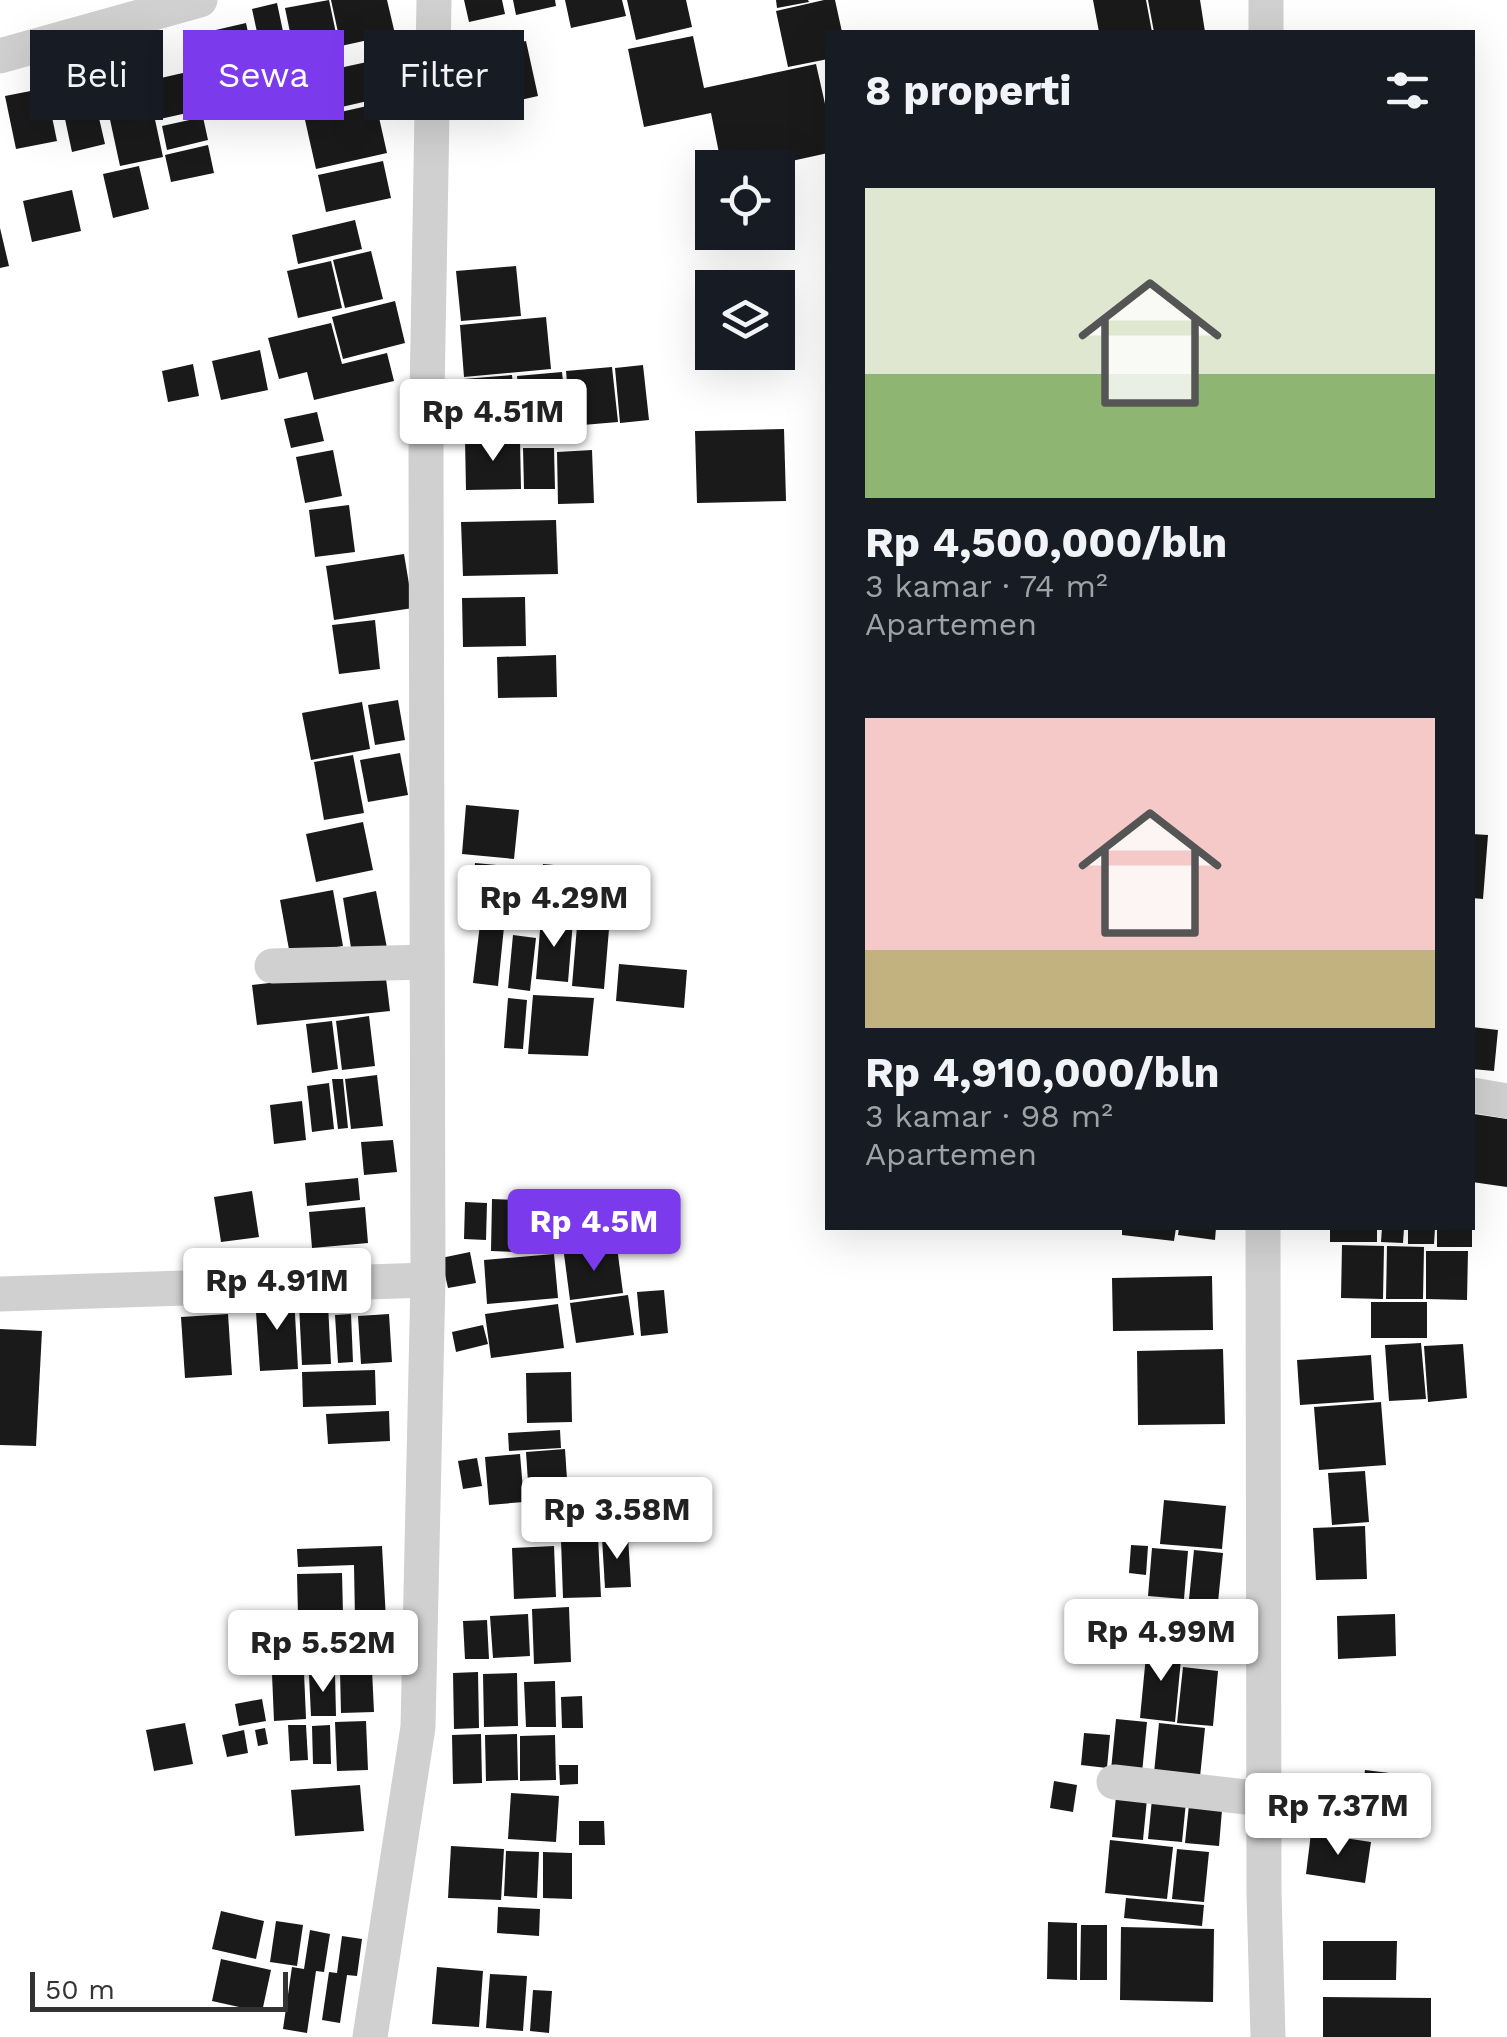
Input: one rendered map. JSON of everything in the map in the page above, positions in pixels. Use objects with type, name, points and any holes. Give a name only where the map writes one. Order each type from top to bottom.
[{"type":"street","points":[[0,56],[200,0]]},
{"type":"street","points":[[370,2037],[418,1727],[428,1280],[426,452],[434,0]]},
{"type":"street","points":[[1266,0],[1266,30]]},
{"type":"street","points":[[272,966],[426,962]]},
{"type":"street","points":[[1475,1096],[1507,1102]]},
{"type":"street","points":[[1263,1230],[1268,2037]]},
{"type":"street","points":[[0,1294],[428,1280]]},
{"type":"street","points":[[1114,1782],[1264,1798]]},
{"type":"building","points":[[329,0],[335,30],[290,30],[285,8]]},
{"type":"building","points":[[331,0],[387,0],[394,30],[364,30],[364,41],[344,45],[344,30],[338,30]]},
{"type":"building","points":[[464,0],[502,0],[505,14],[469,22]]},
{"type":"building","points":[[513,0],[555,0],[556,6],[516,15]]},
{"type":"building","points":[[565,0],[622,0],[626,16],[571,28]]},
{"type":"building","points":[[627,0],[686,0],[692,27],[636,40]]},
{"type":"building","points":[[776,0],[808,0],[809,2],[777,8]]},
{"type":"building","points":[[835,0],[842,30],[825,30],[825,60],[788,67],[776,11]]},
{"type":"building","points":[[1093,0],[1146,0],[1152,30],[1099,30]]},
{"type":"building","points":[[1148,0],[1200,0],[1205,30],[1154,30]]},
{"type":"building","points":[[277,3],[283,30],[257,30],[252,9]]},
{"type":"building","points":[[246,23],[248,30],[216,30]]},
{"type":"building","points":[[693,36],[704,88],[816,64],[825,104],[825,154],[795,160],[795,150],[718,150],[711,113],[644,127],[628,49]]},
{"type":"building","points":[[524,41],[538,96],[524,99]]},
{"type":"building","points":[[364,63],[364,102],[344,106],[344,67]]},
{"type":"building","points":[[183,73],[183,114],[163,118],[163,78]]},
{"type":"building","points":[[30,91],[30,120],[53,120],[57,141],[16,149],[5,96]]},
{"type":"building","points":[[364,107],[364,120],[380,120],[387,153],[316,169],[305,120],[344,120],[344,111]]},
{"type":"building","points":[[65,120],[99,120],[105,144],[72,152]]},
{"type":"building","points":[[110,120],[155,120],[163,157],[120,166]]},
{"type":"building","points":[[204,120],[208,140],[167,150],[162,126]]},
{"type":"building","points":[[208,145],[214,173],[171,182],[165,155]]},
{"type":"building","points":[[383,161],[391,198],[326,212],[318,175]]},
{"type":"building","points":[[139,166],[149,209],[113,218],[103,174]]},
{"type":"building","points":[[72,190],[81,231],[32,242],[23,201]]},
{"type":"building","points":[[355,220],[362,249],[298,264],[292,235]]},
{"type":"building","points":[[0,228],[9,266],[0,268]]},
{"type":"building","points":[[371,251],[383,299],[345,308],[333,260]]},
{"type":"building","points":[[331,261],[342,308],[298,318],[287,271]]},
{"type":"building","points":[[516,266],[521,316],[461,321],[456,271]]},
{"type":"building","points":[[395,301],[405,343],[343,359],[332,317]]},
{"type":"building","points":[[546,317],[551,369],[464,377],[460,325]]},
{"type":"building","points":[[331,323],[342,364],[387,353],[394,381],[314,400],[307,372],[279,379],[268,338]]},
{"type":"building","points":[[260,350],[268,390],[221,400],[212,361]]},
{"type":"building","points":[[193,364],[199,396],[168,402],[162,371]]},
{"type":"building","points":[[643,365],[649,420],[620,423],[615,368]]},
{"type":"building","points":[[612,367],[618,422],[571,426],[566,371]]},
{"type":"building","points":[[562,372],[567,422],[522,426],[517,376]]},
{"type":"building","points":[[512,375],[517,431],[456,436],[451,380]]},
{"type":"building","points":[[317,412],[324,441],[291,448],[284,419]]},
{"type":"building","points":[[784,429],[786,501],[697,503],[695,431]]},
{"type":"building","points":[[520,438],[521,489],[466,490],[465,439]]},
{"type":"building","points":[[523,448],[554,448],[555,489],[524,489]]},
{"type":"building","points":[[333,450],[342,496],[305,503],[296,457]]},
{"type":"building","points":[[592,450],[594,503],[558,504],[557,452]]},
{"type":"building","points":[[349,505],[355,552],[315,557],[309,510]]},
{"type":"building","points":[[556,520],[558,574],[463,576],[461,522]]},
{"type":"building","points":[[404,554],[413,608],[334,620],[326,566]]},
{"type":"building","points":[[525,597],[526,646],[463,647],[462,598]]},
{"type":"building","points":[[375,620],[380,669],[339,674],[332,625]]},
{"type":"building","points":[[556,655],[557,697],[498,698],[497,657]]},
{"type":"building","points":[[398,700],[405,740],[375,745],[368,705]]},
{"type":"building","points":[[362,702],[370,749],[311,760],[302,713]]},
{"type":"building","points":[[400,753],[408,795],[368,802],[360,760]]},
{"type":"building","points":[[353,755],[364,813],[324,820],[314,762]]},
{"type":"building","points":[[466,805],[519,810],[514,859],[462,854]]},
{"type":"building","points":[[363,822],[373,870],[316,882],[306,834]]},
{"type":"building","points":[[1475,834],[1488,835],[1483,899],[1475,898]]},
{"type":"building","points":[[475,863],[528,868],[524,916],[471,911]]},
{"type":"building","points":[[543,864],[598,869],[594,908],[540,902]]},
{"type":"building","points":[[333,890],[343,946],[290,955],[280,900]]},
{"type":"building","points":[[376,891],[387,948],[352,954],[343,898]]},
{"type":"building","points":[[541,918],[573,921],[568,982],[536,979]]},
{"type":"building","points":[[480,924],[504,927],[498,986],[473,983]]},
{"type":"building","points":[[577,926],[609,929],[604,989],[572,986]]},
{"type":"building","points":[[513,935],[536,938],[530,991],[508,988]]},
{"type":"building","points":[[619,964],[687,970],[684,1008],[616,1001]]},
{"type":"building","points":[[385,970],[390,1011],[257,1025],[252,985]]},
{"type":"building","points":[[533,995],[594,998],[588,1056],[528,1054]]},
{"type":"building","points":[[508,998],[527,1000],[523,1049],[504,1048]]},
{"type":"building","points":[[369,1016],[375,1066],[342,1070],[336,1021]]},
{"type":"building","points":[[332,1021],[338,1069],[312,1073],[306,1024]]},
{"type":"building","points":[[1475,1027],[1498,1030],[1494,1071],[1475,1069]]},
{"type":"building","points":[[377,1075],[383,1126],[351,1129],[345,1079]]},
{"type":"building","points":[[332,1079],[343,1079],[348,1128],[338,1129]]},
{"type":"building","points":[[329,1083],[334,1129],[312,1132],[307,1086]]},
{"type":"building","points":[[302,1101],[306,1140],[274,1144],[270,1105]]},
{"type":"building","points":[[1475,1114],[1507,1119],[1507,1187],[1475,1182]]},
{"type":"building","points":[[393,1140],[397,1172],[364,1175],[361,1142]]},
{"type":"building","points":[[358,1178],[360,1200],[307,1206],[305,1183]]},
{"type":"building","points":[[252,1191],[259,1237],[221,1242],[214,1197]]},
{"type":"building","points":[[492,1199],[517,1200],[517,1252],[491,1251]]},
{"type":"building","points":[[465,1202],[487,1203],[486,1240],[464,1239]]},
{"type":"building","points":[[522,1203],[549,1204],[548,1250],[522,1250]]},
{"type":"building","points":[[365,1207],[368,1243],[312,1248],[309,1212]]},
{"type":"building","points":[[568,1211],[573,1249],[556,1251],[551,1213]]},
{"type":"building","points":[[1122,1230],[1176,1230],[1174,1241],[1122,1235]]},
{"type":"building","points":[[1179,1230],[1216,1230],[1215,1240],[1178,1235]]},
{"type":"building","points":[[1330,1230],[1377,1230],[1377,1242],[1330,1242]]},
{"type":"building","points":[[1382,1230],[1404,1230],[1403,1243],[1381,1242]]},
{"type":"building","points":[[1408,1230],[1435,1230],[1434,1244],[1408,1244]]},
{"type":"building","points":[[1437,1230],[1472,1230],[1472,1247],[1437,1247]]},
{"type":"building","points":[[1342,1245],[1384,1246],[1383,1299],[1341,1298]]},
{"type":"building","points":[[1387,1246],[1424,1247],[1423,1299],[1386,1299]]},
{"type":"building","points":[[617,1247],[623,1293],[570,1300],[564,1254]]},
{"type":"building","points":[[1426,1251],[1468,1251],[1467,1300],[1426,1299]]},
{"type":"building","points":[[470,1252],[476,1283],[448,1288],[441,1258]]},
{"type":"building","points":[[554,1254],[558,1298],[487,1304],[484,1260]]},
{"type":"building","points":[[1212,1276],[1213,1330],[1113,1331],[1112,1278]]},
{"type":"building","points":[[664,1290],[668,1333],[641,1336],[637,1292]]},
{"type":"building","points":[[628,1295],[634,1335],[576,1343],[570,1303]]},
{"type":"building","points":[[294,1296],[298,1369],[260,1371],[255,1298]]},
{"type":"building","points":[[1371,1302],[1427,1302],[1427,1338],[1371,1338]]},
{"type":"building","points":[[328,1304],[331,1364],[302,1365],[299,1305]]},
{"type":"building","points":[[558,1304],[564,1348],[491,1358],[485,1314]]},
{"type":"building","points":[[228,1314],[232,1375],[185,1378],[181,1317]]},
{"type":"building","points":[[351,1314],[353,1362],[338,1363],[335,1315]]},
{"type":"building","points":[[389,1314],[392,1362],[361,1364],[358,1316]]},
{"type":"building","points":[[483,1325],[488,1344],[456,1352],[452,1332]]},
{"type":"building","points":[[0,1329],[42,1331],[36,1446],[0,1445]]},
{"type":"building","points":[[1421,1343],[1426,1399],[1389,1401],[1385,1345]]},
{"type":"building","points":[[1463,1344],[1467,1398],[1428,1402],[1424,1346]]},
{"type":"building","points":[[1223,1349],[1225,1424],[1138,1425],[1137,1351]]},
{"type":"building","points":[[1371,1355],[1374,1400],[1300,1405],[1297,1360]]},
{"type":"building","points":[[375,1370],[376,1405],[303,1407],[302,1372]]},
{"type":"building","points":[[571,1372],[572,1422],[527,1423],[526,1373]]},
{"type":"building","points":[[1381,1402],[1386,1465],[1319,1470],[1314,1407]]},
{"type":"building","points":[[389,1411],[390,1441],[328,1444],[326,1414]]},
{"type":"building","points":[[560,1430],[561,1448],[509,1451],[508,1433]]},
{"type":"building","points":[[565,1449],[569,1509],[530,1512],[526,1452]]},
{"type":"building","points":[[520,1454],[524,1502],[489,1505],[485,1457]]},
{"type":"building","points":[[477,1458],[482,1486],[463,1489],[458,1461]]},
{"type":"building","points":[[1365,1471],[1369,1522],[1332,1525],[1328,1473]]},
{"type":"building","points":[[1164,1500],[1226,1506],[1222,1549],[1160,1544]]},
{"type":"building","points":[[1365,1526],[1367,1579],[1316,1580],[1313,1528]]},
{"type":"building","points":[[628,1536],[631,1587],[605,1588],[602,1538]]},
{"type":"building","points":[[598,1537],[601,1597],[563,1598],[561,1540]]},
{"type":"building","points":[[1131,1545],[1148,1546],[1146,1575],[1129,1573]]},
{"type":"building","points":[[382,1546],[386,1620],[355,1620],[354,1565],[298,1567],[297,1549]]},
{"type":"building","points":[[554,1546],[556,1597],[514,1599],[512,1548]]},
{"type":"building","points":[[1152,1548],[1188,1551],[1184,1599],[1148,1596]]},
{"type":"building","points":[[1194,1550],[1223,1553],[1218,1602],[1189,1599]]},
{"type":"building","points":[[342,1573],[343,1614],[298,1616],[297,1574]]},
{"type":"building","points":[[1168,1601],[1225,1607],[1221,1651],[1164,1645]]},
{"type":"building","points":[[569,1607],[571,1662],[534,1664],[532,1609]]},
{"type":"building","points":[[528,1614],[530,1656],[493,1658],[490,1616]]},
{"type":"building","points":[[1395,1614],[1396,1656],[1338,1659],[1337,1616]]},
{"type":"building","points":[[337,1620],[339,1665],[294,1667],[293,1621]]},
{"type":"building","points":[[487,1620],[489,1659],[465,1659],[463,1621]]},
{"type":"building","points":[[1147,1645],[1182,1649],[1175,1722],[1140,1718]]},
{"type":"building","points":[[1183,1667],[1218,1671],[1213,1726],[1177,1723]]},
{"type":"building","points":[[372,1670],[374,1712],[341,1713],[340,1671]]},
{"type":"building","points":[[304,1672],[306,1719],[274,1721],[272,1674]]},
{"type":"building","points":[[478,1672],[479,1728],[454,1729],[453,1673]]},
{"type":"building","points":[[517,1673],[518,1726],[484,1727],[483,1674]]},
{"type":"building","points":[[335,1674],[336,1716],[311,1716],[309,1675]]},
{"type":"building","points":[[555,1681],[556,1727],[526,1727],[524,1682]]},
{"type":"building","points":[[582,1696],[583,1728],[562,1728],[561,1697]]},
{"type":"building","points":[[262,1699],[266,1721],[239,1726],[235,1704]]},
{"type":"building","points":[[1116,1719],[1147,1722],[1142,1773],[1111,1770]]},
{"type":"building","points":[[366,1721],[368,1770],[337,1771],[335,1722]]},
{"type":"building","points":[[185,1723],[193,1764],[154,1771],[146,1730]]},
{"type":"building","points":[[1159,1723],[1205,1728],[1200,1777],[1154,1773]]},
{"type":"building","points":[[288,1725],[306,1725],[308,1760],[290,1761]]},
{"type":"building","points":[[330,1725],[331,1764],[313,1764],[312,1726]]},
{"type":"building","points":[[265,1728],[268,1744],[258,1746],[255,1730]]},
{"type":"building","points":[[244,1730],[248,1753],[227,1757],[222,1735]]},
{"type":"building","points":[[1084,1733],[1110,1735],[1107,1768],[1081,1765]]},
{"type":"building","points":[[481,1734],[482,1783],[453,1784],[452,1735]]},
{"type":"building","points":[[517,1734],[518,1780],[486,1781],[485,1735]]},
{"type":"building","points":[[555,1735],[556,1780],[520,1781],[520,1736]]},
{"type":"building","points":[[559,1765],[578,1765],[578,1784],[560,1785]]},
{"type":"building","points":[[1365,1770],[1414,1776],[1411,1807],[1362,1801]]},
{"type":"building","points":[[1054,1781],[1077,1785],[1073,1812],[1050,1808]]},
{"type":"building","points":[[360,1785],[364,1831],[295,1836],[291,1790]]},
{"type":"building","points":[[1117,1786],[1148,1789],[1143,1840],[1112,1837]]},
{"type":"building","points":[[1153,1789],[1187,1792],[1182,1842],[1148,1839]]},
{"type":"building","points":[[511,1793],[559,1796],[556,1842],[508,1839]]},
{"type":"building","points":[[1190,1795],[1223,1798],[1219,1846],[1185,1843]]},
{"type":"building","points":[[579,1821],[604,1821],[605,1845],[579,1845]]},
{"type":"building","points":[[1311,1833],[1371,1842],[1365,1883],[1306,1874]]},
{"type":"building","points":[[1110,1840],[1173,1847],[1167,1899],[1105,1893]]},
{"type":"building","points":[[451,1846],[504,1849],[501,1900],[448,1898]]},
{"type":"building","points":[[1177,1849],[1209,1852],[1204,1902],[1172,1899]]},
{"type":"building","points":[[506,1851],[539,1852],[537,1898],[504,1896]]},
{"type":"building","points":[[543,1852],[572,1853],[572,1899],[543,1898]]},
{"type":"building","points":[[1126,1898],[1204,1905],[1202,1926],[1124,1918]]},
{"type":"building","points":[[498,1907],[540,1909],[539,1936],[497,1933]]},
{"type":"building","points":[[221,1911],[264,1921],[256,1959],[212,1949]]},
{"type":"building","points":[[276,1921],[303,1925],[297,1966],[270,1962]]},
{"type":"building","points":[[1048,1922],[1077,1923],[1077,1980],[1047,1979]]},
{"type":"building","points":[[1081,1925],[1107,1925],[1107,1980],[1080,1980]]},
{"type":"building","points":[[1121,1927],[1214,1929],[1213,2002],[1120,2000]]},
{"type":"building","points":[[310,1930],[330,1934],[324,1972],[316,1971],[307,2033],[283,2029],[292,1967],[304,1969]]},
{"type":"building","points":[[342,1936],[362,1939],[357,1976],[347,1975],[340,2023],[322,2020],[329,1972],[337,1973]]},
{"type":"building","points":[[1323,1941],[1397,1941],[1396,1980],[1323,1980]]},
{"type":"building","points":[[221,1959],[271,1970],[262,2012],[212,2001]]},
{"type":"building","points":[[437,1967],[483,1971],[479,2027],[432,2024]]},
{"type":"building","points":[[490,1974],[527,1976],[523,2031],[486,2028]]},
{"type":"building","points":[[533,1990],[552,1991],[549,2033],[530,2031]]},
{"type":"building","points":[[1323,1997],[1431,1998],[1431,2037],[1323,2037]]}]
